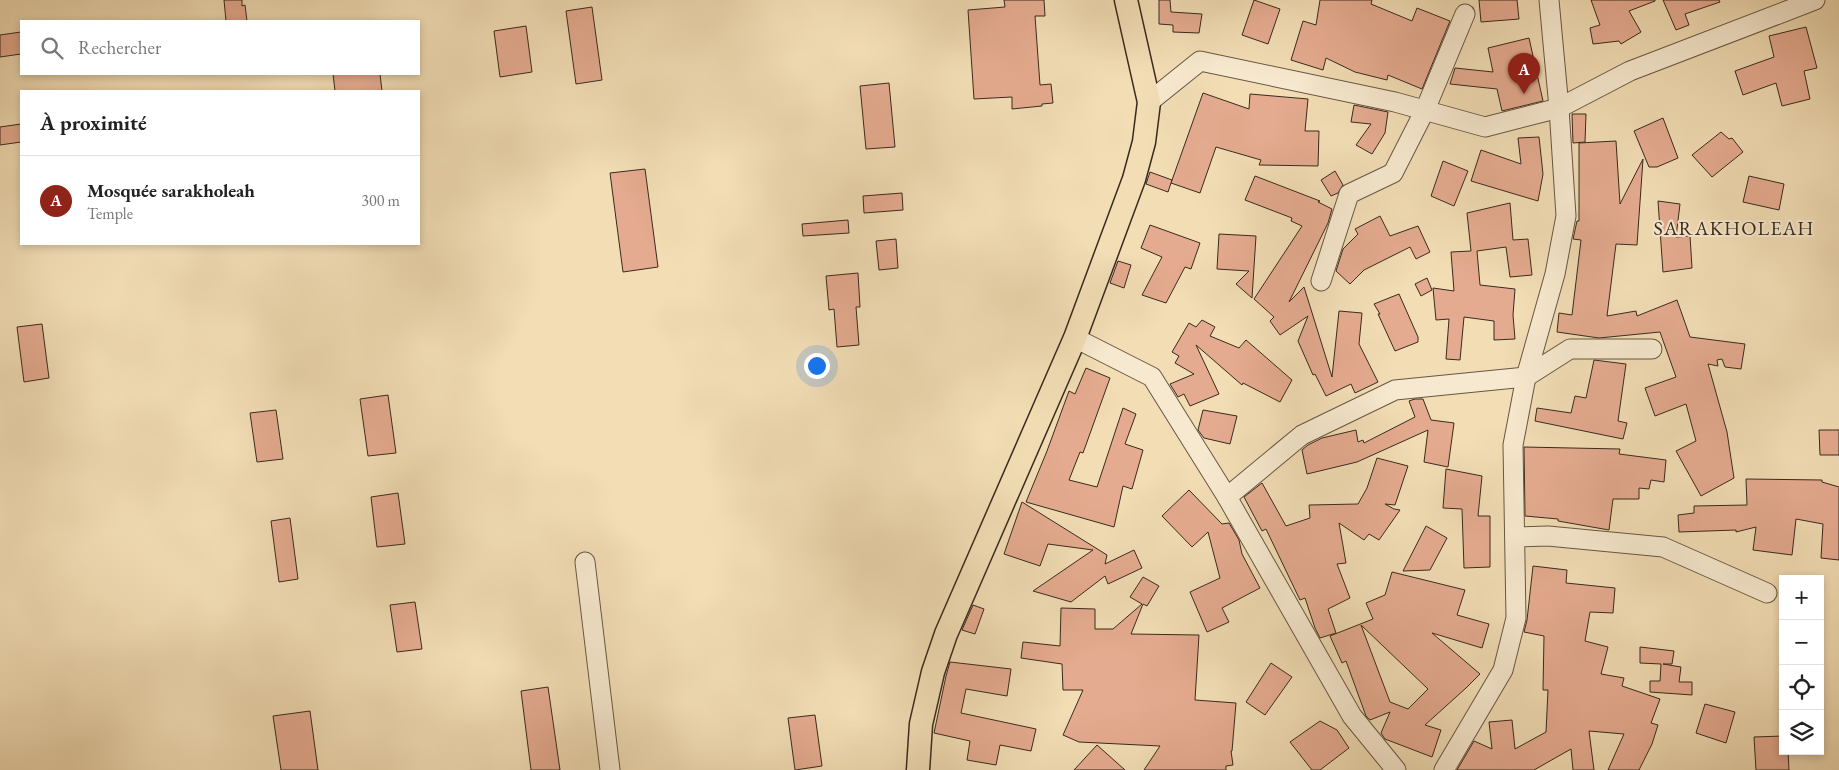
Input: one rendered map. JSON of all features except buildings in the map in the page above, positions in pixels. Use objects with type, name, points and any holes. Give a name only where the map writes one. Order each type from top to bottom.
[{"type":"main road","points":[[918,770],[921,724],[933,672],[946,634],[1075,338],[1134,179],[1144,142],[1149,102],[1126,0]]},
{"type":"street","points":[[1444,770],[1503,670],[1516,618],[1513,445],[1526,377],[1555,274],[1566,216],[1549,0]]},
{"type":"street","points":[[1149,102],[1200,61],[1395,102],[1485,127],[1559,108],[1630,71],[1815,0]]},
{"type":"street","points":[[1321,281],[1349,194],[1392,173],[1425,110],[1465,14]]},
{"type":"street","points":[[1075,338],[1152,377],[1227,497],[1352,716],[1396,770]]},
{"type":"street","points":[[1227,497],[1302,435],[1394,390],[1526,377],[1570,349],[1652,349]]},
{"type":"street","points":[[1515,537],[1548,536],[1663,547],[1767,593]]},
{"type":"street","points":[[584,562],[610,770]]},
{"type":"place","name":"Mosquée sarakholeah","points":[[1524,94]]},
{"type":"district","name":"SARAKHOLEAH","points":[[1734,228]]}]
